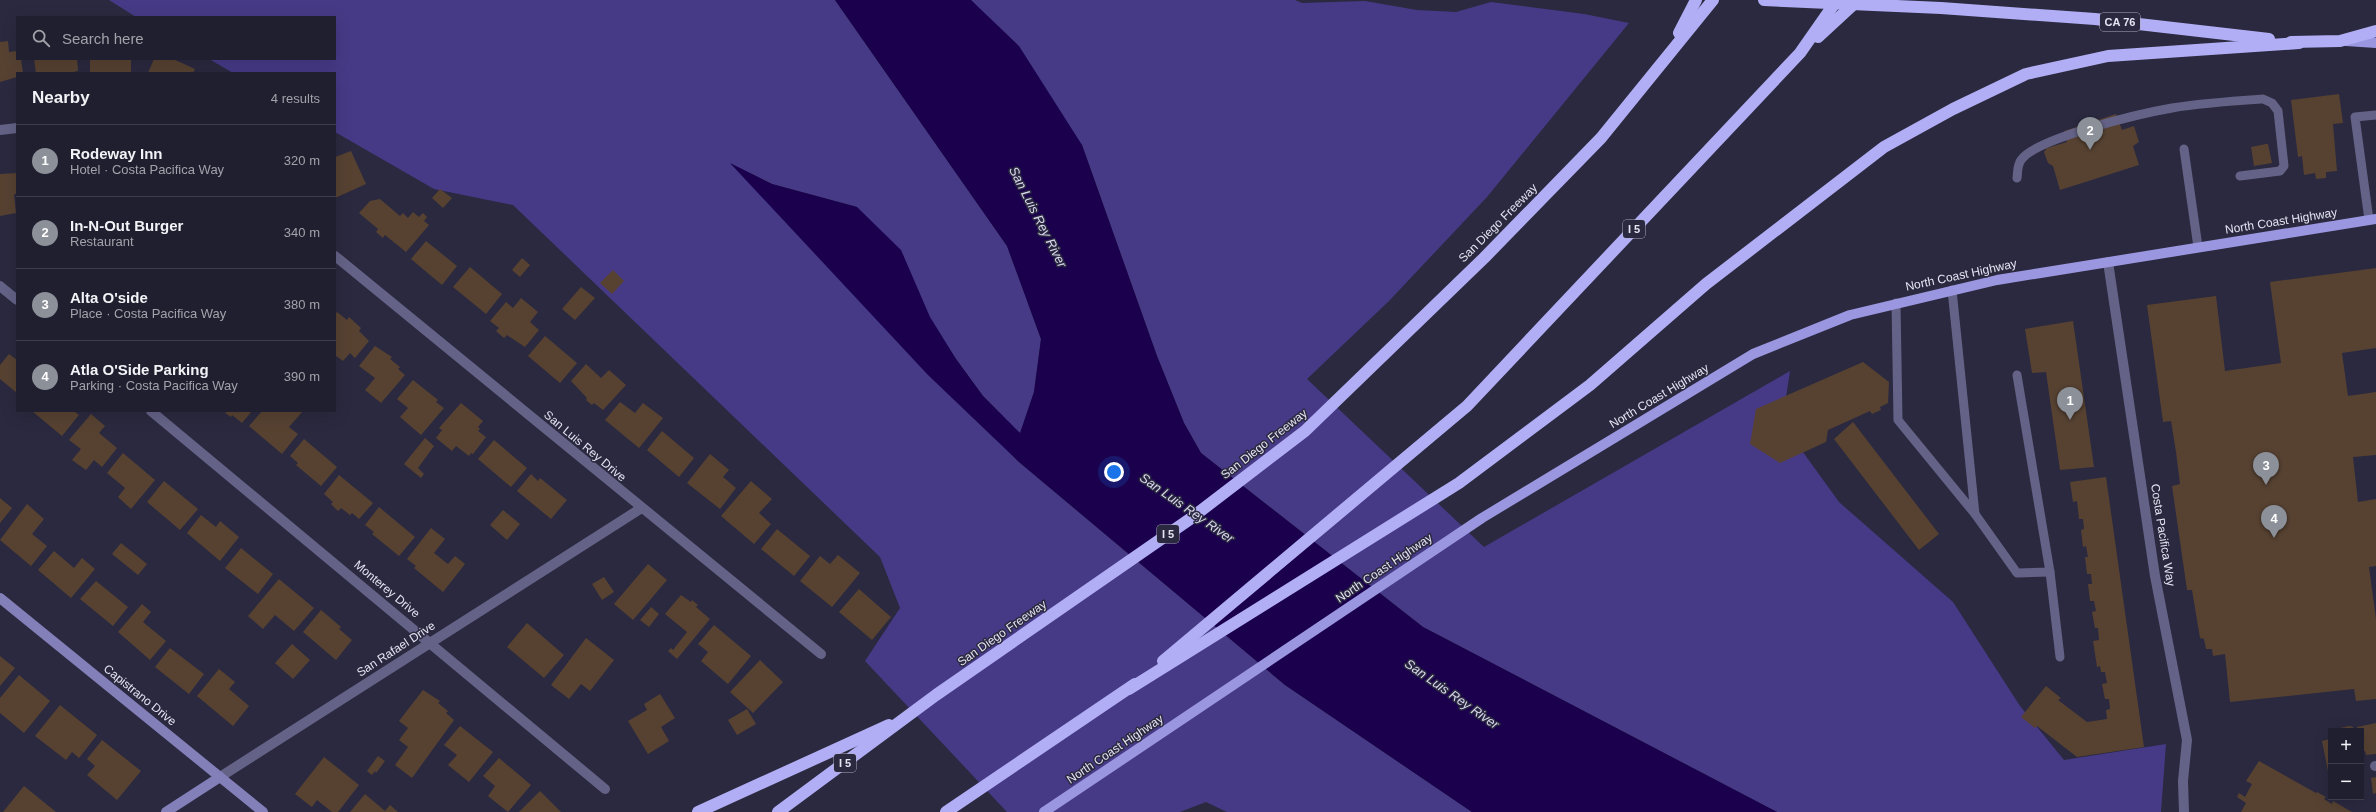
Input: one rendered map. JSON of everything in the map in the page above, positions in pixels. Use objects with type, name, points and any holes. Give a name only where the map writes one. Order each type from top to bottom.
[{"type":"highway","points":[[1666,57],[1696,0]]},
{"type":"highway","name":"San Diego Freeway","points":[[778,812],[912,714],[1190,519],[1305,431],[1407,332],[1601,138],[1712,0]]},
{"type":"highway","name":"CA 76","points":[[1764,0],[1941,8],[2095,19],[2299,43],[2340,41]]},
{"type":"highway","name":"I 5","points":[[946,812],[978,789],[1129,689],[1467,406],[1800,53],[1837,0]]},
{"type":"highway","points":[[1800,53],[1858,0]]},
{"type":"highway","points":[[2340,41],[2376,31]]},
{"type":"highway","points":[[1129,689],[1459,483],[1590,385],[1706,284],[1884,147],[1953,109],[2026,74],[2108,56],[2299,43]]},
{"type":"highway","points":[[698,812],[912,714]]},
{"type":"main road","name":"CA 76","points":[[2340,41],[2376,43]]},
{"type":"main road","name":"North Coast Highway","points":[[1044,812],[1482,518],[1753,354],[1850,315],[1997,280],[2372,220]]},
{"type":"street","points":[[0,130],[16,128]]},
{"type":"street","name":"San Luis Rey Drive","points":[[336,257],[640,509],[820,654]]},
{"type":"street","name":"Costa Pacifica Way","points":[[2108,262],[2155,576],[2187,740],[2183,781],[2184,812]]},
{"type":"street","points":[[0,286],[16,299]]},
{"type":"street","name":"Monterey Drive","points":[[152,412],[605,789]]},
{"type":"street","name":"San Rafael Drive","points":[[166,812],[640,509]]},
{"type":"street","name":"Capistrano Drive","points":[[0,598],[263,812]]},
{"type":"lane","points":[[2018,178],[2018,167],[2022,159],[2034,148],[2066,136],[2172,108],[2263,99],[2272,102],[2278,111],[2284,166],[2280,171],[2240,176]]},
{"type":"lane","points":[[2372,220],[2355,118],[2376,115]]},
{"type":"lane","points":[[2184,149],[2198,247]]},
{"type":"lane","points":[[1952,290],[1975,514]]},
{"type":"lane","points":[[1896,303],[1898,420],[1975,514],[2017,573],[2050,572]]},
{"type":"lane","points":[[2017,376],[2050,572],[2060,657]]},
{"type":"shaded area","points":[[109,0],[835,0],[1007,246],[1041,339],[1034,392],[1020,434],[983,396],[956,359],[857,207],[772,184],[731,164],[1019,462],[1285,685],[1472,812],[1227,812],[1206,802],[1180,812],[1007,812],[865,661],[900,608],[880,557],[513,205],[434,189],[336,133],[336,72],[231,72],[211,60],[336,60],[336,16],[134,16]]},
{"type":"shaded area","points":[[971,0],[1295,0],[1302,3],[1365,1],[1417,10],[1456,12],[1491,2],[1584,14],[1629,23],[1487,197],[1389,301],[1307,379],[1484,547],[1790,371],[1782,423],[1839,502],[1953,602],[2020,706],[2064,760],[2166,744],[2161,812],[1777,812],[1423,627],[1201,453],[1184,423],[1157,356],[1082,145]]},
{"type":"water","name":"San Luis Rey River","points":[[835,0],[971,0],[1019,46],[1082,145],[1157,356],[1184,423],[1201,453],[1423,627],[1777,812],[1472,812],[1285,685],[1019,462],[928,375],[730,163],[772,184],[857,207],[901,250],[930,317],[956,359],[983,396],[1020,433],[1034,392],[1041,339],[1007,246]]},
{"type":"building","points":[[8,41],[9,52],[16,51],[16,60],[21,60],[23,72],[16,72],[16,77],[0,82],[0,42]]},
{"type":"building","points":[[34,60],[77,60],[78,71],[36,72]]},
{"type":"building","points":[[90,60],[131,60],[131,72],[90,72]]},
{"type":"building","points":[[154,60],[175,60],[195,69],[194,72],[148,72]]},
{"type":"building","points":[[2339,94],[2343,123],[2333,124],[2337,171],[2326,172],[2326,178],[2316,179],[2315,173],[2304,175],[2302,156],[2298,157],[2291,100]]},
{"type":"building","points":[[2116,114],[2122,130],[2134,126],[2139,142],[2133,146],[2139,165],[2060,190],[2053,166],[2048,163],[2044,152],[2047,148],[2067,142],[2064,131]]},
{"type":"building","points":[[2268,144],[2272,163],[2254,166],[2251,147]]},
{"type":"building","points":[[351,151],[366,184],[336,198],[336,157]]},
{"type":"building","points":[[16,173],[16,194],[14,194],[16,213],[0,216],[0,174]]},
{"type":"building","points":[[440,189],[452,198],[443,208],[432,198]]},
{"type":"building","points":[[380,199],[400,216],[403,213],[408,218],[413,212],[419,217],[423,213],[427,217],[424,221],[429,225],[406,252],[385,235],[383,238],[376,232],[378,229],[359,213],[370,201]]},
{"type":"building","points":[[426,241],[457,266],[442,285],[411,259]]},
{"type":"building","points":[[522,258],[530,265],[520,277],[512,270]]},
{"type":"building","points":[[470,267],[502,294],[486,314],[453,287]]},
{"type":"building","points":[[2376,268],[2376,348],[2342,353],[2348,396],[2376,392],[2376,455],[2353,457],[2358,502],[2376,499],[2376,566],[2369,567],[2376,619],[2376,699],[2356,701],[2354,689],[2230,702],[2225,654],[2213,656],[2212,649],[2206,649],[2204,639],[2200,638],[2192,590],[2187,590],[2172,486],[2180,484],[2176,452],[2171,421],[2163,422],[2147,305],[2216,296],[2225,371],[2281,363],[2270,282]]},
{"type":"building","points":[[613,270],[624,281],[612,294],[600,283]]},
{"type":"building","points":[[581,287],[595,298],[575,320],[562,309]]},
{"type":"building","points":[[521,298],[538,312],[530,322],[539,330],[525,347],[507,335],[504,338],[496,331],[499,328],[490,321],[506,302],[513,308]]},
{"type":"building","points":[[337,312],[347,320],[349,317],[361,328],[359,331],[369,341],[355,358],[350,353],[343,361],[336,356]]},
{"type":"building","points":[[2073,321],[2094,467],[2060,470],[2046,372],[2032,373],[2025,329]]},
{"type":"building","points":[[545,336],[577,363],[560,383],[528,356]]},
{"type":"building","points":[[375,346],[392,357],[390,359],[400,367],[398,369],[405,375],[381,403],[365,390],[375,378],[359,366]]},
{"type":"building","points":[[9,354],[16,359],[16,392],[0,379],[0,365]]},
{"type":"building","points":[[1863,362],[1889,382],[1888,403],[1880,407],[1881,410],[1872,414],[1870,411],[1828,430],[1826,442],[1780,463],[1750,444],[1756,409]]},
{"type":"building","points":[[586,364],[601,378],[609,370],[626,385],[603,410],[594,403],[592,405],[586,400],[587,398],[571,381]]},
{"type":"building","points":[[413,380],[438,400],[436,402],[444,408],[421,435],[400,417],[408,408],[397,399]]},
{"type":"building","points":[[620,402],[635,413],[643,403],[663,418],[639,448],[605,420]]},
{"type":"building","points":[[461,403],[483,421],[478,427],[480,429],[478,431],[486,437],[473,454],[471,453],[469,456],[456,446],[452,451],[436,438],[442,430],[439,428]]},
{"type":"building","points":[[33,412],[75,412],[79,415],[62,436]]},
{"type":"building","points":[[251,412],[242,423],[232,415],[231,417],[225,413]]},
{"type":"building","points":[[261,412],[302,412],[289,427],[298,434],[282,454],[249,426]]},
{"type":"building","points":[[91,414],[105,426],[99,433],[117,448],[102,467],[94,460],[86,470],[72,460],[81,449],[69,440]]},
{"type":"building","points":[[1853,422],[1939,534],[1919,550],[1834,439]]},
{"type":"building","points":[[662,431],[694,458],[679,477],[647,450]]},
{"type":"building","points":[[425,438],[434,446],[418,468],[424,474],[421,478],[404,464]]},
{"type":"building","points":[[304,439],[337,467],[321,486],[296,465],[298,463],[290,456]]},
{"type":"building","points":[[494,440],[527,468],[511,487],[478,459]]},
{"type":"building","points":[[123,453],[155,480],[131,509],[118,497],[125,488],[107,473]]},
{"type":"building","points":[[710,454],[729,470],[723,477],[736,488],[720,509],[687,483]]},
{"type":"building","points":[[531,474],[538,481],[540,478],[567,500],[551,519],[517,491]]},
{"type":"building","points":[[339,475],[373,503],[359,519],[352,513],[350,515],[341,508],[338,511],[331,504],[333,502],[324,494]]},
{"type":"building","points":[[2106,477],[2144,747],[2077,757],[2037,726],[2035,728],[2021,717],[2046,686],[2061,698],[2058,700],[2087,722],[2107,719],[2106,710],[2110,709],[2109,699],[2105,699],[2102,684],[2107,683],[2105,672],[2101,672],[2100,666],[2097,667],[2093,641],[2099,640],[2098,628],[2095,628],[2092,612],[2096,611],[2094,601],[2090,601],[2088,584],[2092,584],[2091,574],[2087,574],[2085,557],[2088,557],[2086,546],[2083,547],[2081,530],[2084,529],[2083,519],[2079,519],[2077,501],[2073,502],[2070,482]]},
{"type":"building","points":[[164,481],[198,509],[180,530],[147,502]]},
{"type":"building","points":[[751,481],[772,499],[759,513],[771,524],[754,544],[721,516]]},
{"type":"building","points":[[0,498],[12,508],[0,523]]},
{"type":"building","points":[[27,504],[44,519],[32,534],[47,546],[31,566],[0,540]]},
{"type":"building","points":[[379,507],[415,537],[399,556],[372,534],[374,532],[365,525]]},
{"type":"building","points":[[503,510],[520,524],[507,540],[490,525]]},
{"type":"building","points":[[201,515],[216,527],[220,521],[239,537],[220,561],[187,533]]},
{"type":"building","points":[[431,528],[445,539],[434,553],[448,564],[455,556],[465,564],[443,592],[414,568],[416,566],[407,559]]},
{"type":"building","points":[[777,529],[810,556],[794,576],[761,549]]},
{"type":"building","points":[[121,543],[147,564],[138,575],[112,554]]},
{"type":"building","points":[[241,548],[273,574],[258,594],[225,568]]},
{"type":"building","points":[[54,551],[74,568],[82,558],[95,569],[71,598],[38,570]]},
{"type":"building","points":[[838,555],[860,573],[832,607],[800,581],[820,556],[830,564]]},
{"type":"building","points":[[648,564],[667,580],[633,620],[614,604]]},
{"type":"building","points":[[604,577],[614,592],[602,600],[592,584]]},
{"type":"building","points":[[279,579],[314,608],[294,631],[275,615],[263,629],[248,616]]},
{"type":"building","points":[[96,581],[128,607],[113,626],[80,599]]},
{"type":"building","points":[[859,589],[891,617],[872,640],[839,612]]},
{"type":"building","points":[[681,595],[691,602],[692,600],[698,605],[696,607],[710,619],[677,659],[668,651],[671,648],[673,650],[687,632],[665,614]]},
{"type":"building","points":[[142,604],[151,612],[143,622],[166,641],[150,660],[118,632]]},
{"type":"building","points":[[651,607],[659,614],[649,627],[640,620]]},
{"type":"building","points":[[321,610],[341,627],[339,629],[352,640],[336,660],[303,632]]},
{"type":"building","points":[[527,623],[564,655],[544,678],[507,647]]},
{"type":"building","points":[[714,625],[751,656],[728,684],[701,661],[708,652],[698,644]]},
{"type":"building","points":[[586,638],[614,660],[590,691],[581,684],[569,699],[551,685]]},
{"type":"building","points":[[292,644],[310,660],[293,679],[275,663]]},
{"type":"building","points":[[170,648],[204,674],[189,694],[155,667]]},
{"type":"building","points":[[0,656],[15,668],[0,686]]},
{"type":"building","points":[[760,660],[783,682],[753,713],[730,692]]},
{"type":"building","points":[[219,669],[235,682],[229,689],[249,706],[233,726],[197,696]]},
{"type":"building","points":[[19,675],[50,701],[24,733],[0,713],[0,698]]},
{"type":"building","points":[[423,690],[440,701],[438,703],[448,711],[446,713],[454,720],[412,778],[395,765],[408,747],[399,740],[408,728],[399,721]]},
{"type":"building","points":[[660,694],[675,718],[661,727],[669,741],[648,754],[628,721],[647,710],[644,704]]},
{"type":"building","points":[[60,705],[97,735],[79,758],[72,752],[66,760],[35,736]]},
{"type":"building","points":[[747,709],[756,724],[737,735],[728,720]]},
{"type":"building","points":[[2376,723],[2376,754],[2366,755],[2364,751],[2364,728],[2357,727]]},
{"type":"building","points":[[460,726],[493,752],[469,782],[448,765],[457,755],[444,745]]},
{"type":"building","points":[[2349,726],[2353,728],[2341,728]]},
{"type":"building","points":[[102,740],[141,771],[117,800],[87,775],[95,766],[87,759]]},
{"type":"building","points":[[2328,740],[2328,771],[2322,741]]},
{"type":"building","points":[[378,756],[385,761],[376,773],[375,771],[372,775],[367,771]]},
{"type":"building","points":[[324,757],[359,785],[338,812],[332,812],[317,800],[312,807],[295,794]]},
{"type":"building","points":[[499,758],[531,785],[508,812],[488,796],[495,786],[483,776]]},
{"type":"building","points":[[2259,761],[2316,793],[2317,792],[2326,797],[2324,799],[2332,804],[2333,801],[2352,812],[2241,812],[2246,803],[2237,797],[2239,793],[2245,797],[2252,784],[2246,781]]},
{"type":"building","points":[[2376,777],[2376,793],[2373,794],[2371,778]]},
{"type":"building","points":[[24,786],[56,812],[3,812]]},
{"type":"building","points":[[540,791],[561,812],[519,812]]},
{"type":"building","points":[[365,794],[385,811],[390,805],[398,812],[350,812]]},
{"type":"place","name":"In-N-Out Burger","points":[[2090,150]]},
{"type":"place","name":"Rodeway Inn","points":[[2070,420]]},
{"type":"place","name":"Alta O'side","points":[[2266,485]]},
{"type":"place","name":"Atla O'Side Parking","points":[[2274,538]]}]
